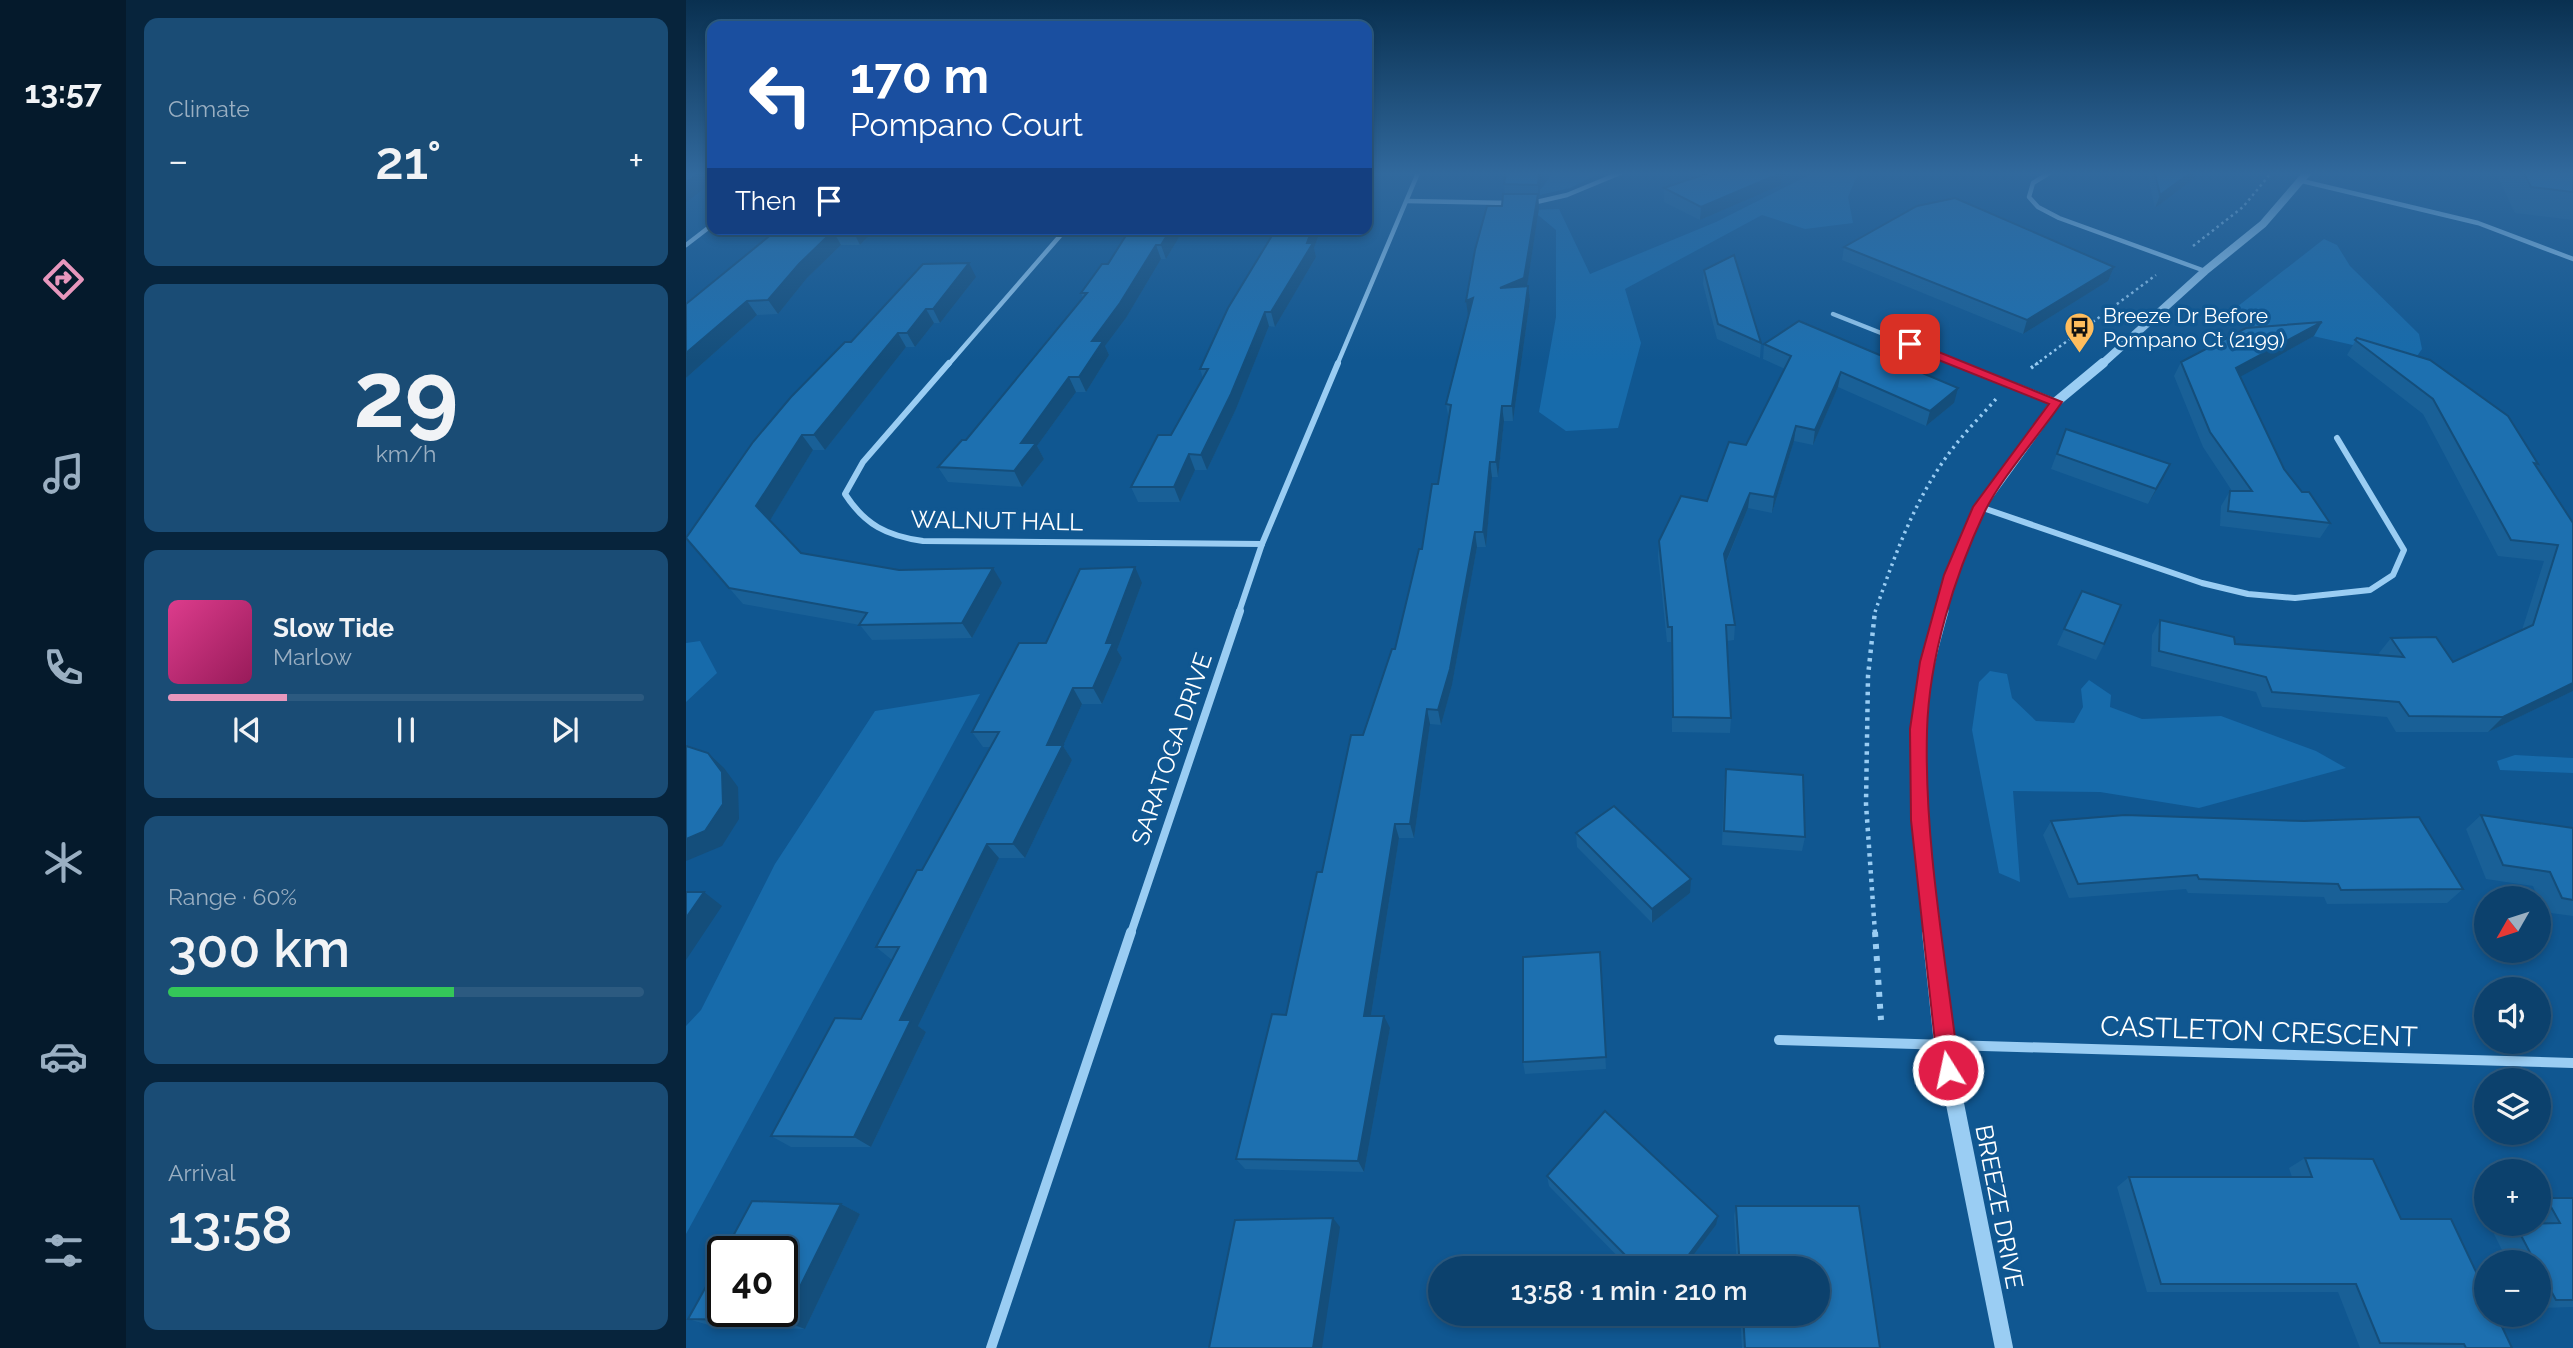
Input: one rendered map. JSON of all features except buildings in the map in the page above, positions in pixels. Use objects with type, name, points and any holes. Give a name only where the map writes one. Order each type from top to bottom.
[{"type":"street","name":"WALNUT HALL","points":[[1060,236],[863,462],[845,494],[859,517],[887,537],[923,541],[1262,544]]},
{"type":"street","name":"SARATOGA DRIVE","points":[[991,1348],[1262,544],[1392,236]]},
{"type":"street","points":[[2108,236],[2205,271]]},
{"type":"street","name":"BREEZE DRIVE","points":[[2004,1348],[1944,1044],[1920,820],[1919,729],[1928,662],[1951,575],[1980,507],[2056,402],[2141,332],[2205,271],[2248,236]]},
{"type":"street","points":[[2512,236],[2573,259]]},
{"type":"street","points":[[1833,314],[2056,402]]},
{"type":"street","points":[[1980,507],[2202,583],[2248,594],[2295,598],[2370,590],[2393,575],[2404,550],[2337,438]]},
{"type":"street","name":"CASTLETON CRESCENT","points":[[1779,1040],[2573,1063]]},
{"type":"shaded area","points":[[1556,236],[1572,236],[1590,274],[1682,236],[1723,236],[1625,289],[1641,343],[1618,428],[1566,431],[1539,412],[1556,317]]},
{"type":"shaded area","points":[[2324,239],[2337,245],[2350,266],[2419,334],[2422,349],[2415,359],[2295,332],[2263,330],[2224,318],[2219,321]]},
{"type":"shaded area","points":[[700,641],[717,673],[686,702],[686,643]]},
{"type":"shaded area","points":[[1990,671],[2007,674],[2012,698],[2036,721],[2074,723],[2083,707],[2081,689],[2089,680],[2111,695],[2110,707],[2142,719],[2221,716],[2316,751],[2346,768],[2199,808],[2100,792],[2013,791],[2020,882],[1999,873],[1972,730],[1979,682]]},
{"type":"shaded area","points":[[980,694],[686,1234],[686,1026],[701,1010],[775,864],[875,711]]},
{"type":"shaded area","points":[[2515,755],[2573,758],[2573,773],[2500,770],[2497,761]]},
{"type":"place","name":"Breeze Dr Before Pompano Ct (2199)","points":[[2080,355]]},
{"type":"route","points":[[1910,344],[2056,402],[1980,507],[1951,575],[1928,662],[1919,729],[1920,820],[1948,1070]]}]
